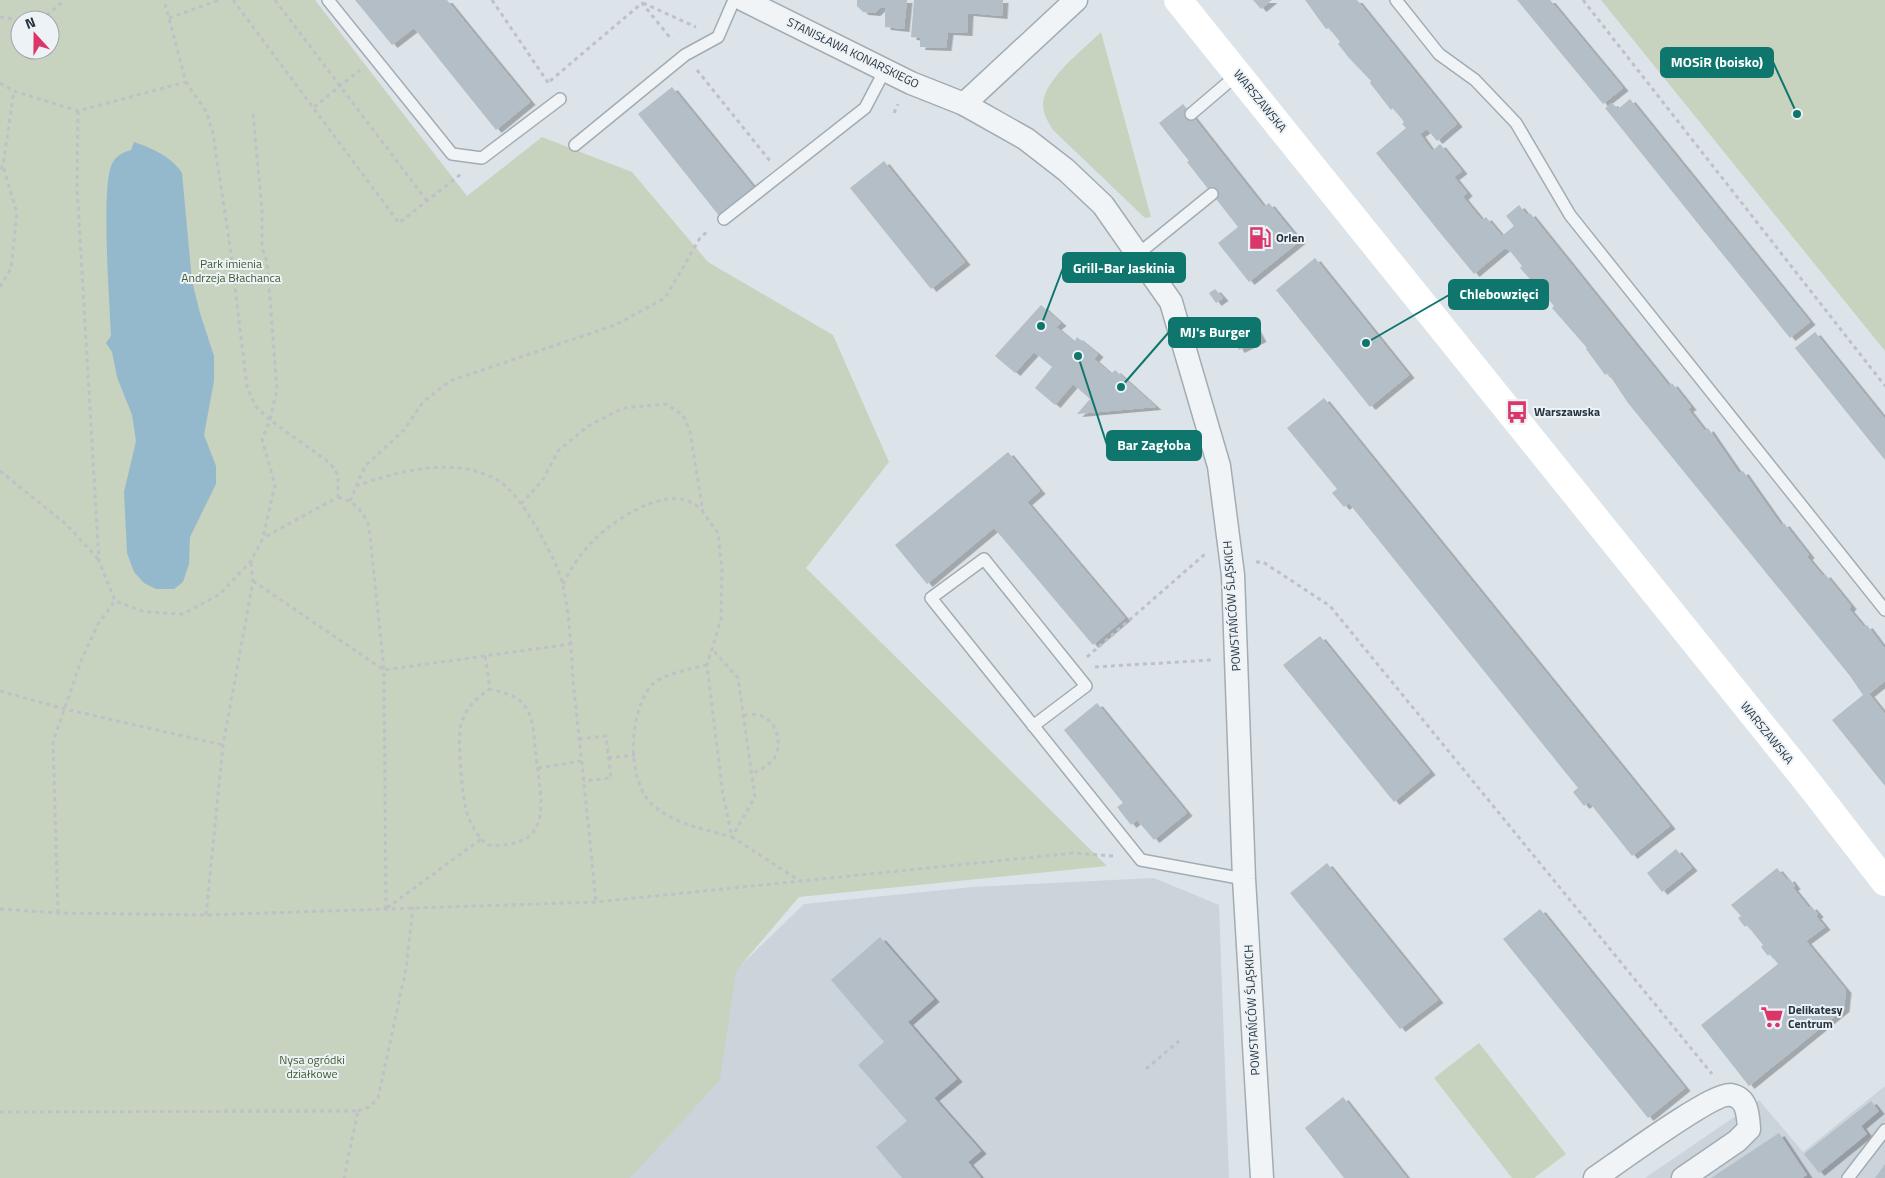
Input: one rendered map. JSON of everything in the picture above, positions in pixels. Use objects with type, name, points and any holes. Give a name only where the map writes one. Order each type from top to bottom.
[{"type":"main road","name":"WARSZAWSKA","points":[[1178,0],[1810,785],[1885,882]]},
{"type":"street","name":"STANISŁAWA KONARSKIEGO","points":[[744,0],[885,70],[964,104]]},
{"type":"street","points":[[964,104],[1076,0]]},
{"type":"street","name":"POWSTAŃCÓW ŚLĄSKICH","points":[[964,104],[1026,139],[1066,170],[1103,205],[1172,302],[1219,466],[1233,576],[1244,879],[1262,1178]]},
{"type":"street","points":[[1595,1178],[1707,1103],[1729,1095],[1737,1097],[1748,1112],[1748,1129],[1737,1141],[1683,1178]]},
{"type":"lane","points":[[328,0],[452,154],[482,158],[560,99]]},
{"type":"lane","points":[[575,145],[685,55],[718,37],[734,0]]},
{"type":"lane","points":[[1396,0],[1440,54],[1475,80],[1516,123],[1552,181],[1570,215],[1885,610]]},
{"type":"lane","points":[[724,219],[866,108],[885,70]]},
{"type":"lane","points":[[1191,114],[1238,74]]},
{"type":"lane","points":[[1138,254],[1212,194]]},
{"type":"lane","points":[[1033,726],[1086,686],[984,559],[931,598],[1033,726],[1141,860],[1244,879]]},
{"type":"lane","points":[[1848,1178],[1885,1130]]},
{"type":"path","points":[[53,10],[66,0]]},
{"type":"path","points":[[164,0],[186,82],[207,113],[213,134],[230,246],[247,387],[256,407],[270,420],[330,463],[338,475],[338,497]]},
{"type":"path","points":[[169,18],[219,0]]},
{"type":"path","points":[[233,0],[398,223],[482,158]]},
{"type":"path","points":[[275,0],[427,201]]},
{"type":"path","points":[[492,0],[560,99]]},
{"type":"path","points":[[1583,0],[1885,386]]},
{"type":"path","points":[[642,3],[718,37]]},
{"type":"path","points":[[314,107],[376,58]]},
{"type":"path","points":[[0,83],[14,91],[78,112],[186,82]]},
{"type":"path","points":[[0,287],[11,268],[17,214],[3,166],[14,91]]},
{"type":"path","points":[[78,112],[77,187],[99,561],[115,601],[145,612],[183,614],[220,594],[251,561],[263,538],[275,485],[262,439],[270,420],[277,389],[267,262],[262,248],[262,210],[253,114]]},
{"type":"path","points":[[0,170],[3,166]]},
{"type":"path","points":[[350,501],[365,466],[404,430],[422,402],[434,392],[450,381],[615,325],[665,298],[700,238],[724,219]]},
{"type":"path","points":[[521,504],[542,482],[558,452],[588,426],[623,408],[666,404],[683,415],[690,432],[703,512]]},
{"type":"path","points":[[356,486],[386,475],[440,467],[470,470],[500,481],[521,504],[553,559],[563,585],[596,902]]},
{"type":"path","points":[[0,471],[67,525],[99,561]]},
{"type":"path","points":[[263,538],[338,497],[350,501],[362,511],[369,526],[384,670],[386,908]]},
{"type":"path","points":[[563,585],[594,540],[620,520],[646,505],[666,499],[685,498],[696,503],[718,533],[722,570],[721,620],[707,665],[723,794],[732,836]]},
{"type":"path","points":[[1072,668],[1209,551]]},
{"type":"path","points":[[206,915],[223,745],[253,581],[251,561]]},
{"type":"path","points":[[1250,561],[1263,562],[1330,606],[1729,1095]]},
{"type":"path","points":[[253,581],[384,670],[570,644]]},
{"type":"path","points":[[58,913],[53,742],[81,661],[98,624],[115,601]]},
{"type":"path","points":[[712,649],[738,678],[755,797],[732,836]]},
{"type":"path","points":[[485,656],[490,689]]},
{"type":"path","points":[[1072,668],[1217,660]]},
{"type":"path","points":[[707,665],[676,673],[651,685],[638,709],[632,732],[639,782],[653,806],[674,820],[732,836],[801,882]]},
{"type":"path","points":[[490,689],[508,694],[524,704],[531,718],[538,768],[543,810],[537,827],[523,840],[508,846],[487,845],[481,839],[467,814],[460,754],[461,725],[469,706],[478,696],[490,689]]},
{"type":"path","points":[[0,691],[64,709],[223,745]]},
{"type":"path","points":[[744,715],[759,715],[772,722],[777,734],[779,750],[773,760],[752,774]]},
{"type":"path","points":[[579,739],[606,736],[610,778],[584,781]]},
{"type":"path","points":[[608,758],[635,755]]},
{"type":"path","points":[[538,768],[582,761]]},
{"type":"path","points":[[386,908],[481,839]]},
{"type":"path","points":[[0,909],[58,913],[206,915],[596,902],[1074,853],[1141,860]]},
{"type":"path","points":[[0,1112],[358,1111],[369,1107],[378,1098],[406,969],[413,907]]},
{"type":"path","points":[[1146,1070],[1178,1040]]},
{"type":"path","points":[[344,1178],[358,1111]]},
{"type":"shaded area","points":[[1154,878],[1219,905],[1229,1178],[630,1178],[736,970],[804,904],[973,887]]},
{"type":"shaded area","points":[[1885,1086],[1885,1178],[1645,1178],[1759,1100],[1803,1152]]},
{"type":"green space","points":[[0,0],[315,0],[467,196],[542,137],[632,172],[708,262],[833,335],[889,462],[806,568],[1107,866],[799,897],[736,971],[720,1080],[630,1178],[0,1178]]},
{"type":"green space","points":[[1601,0],[1885,0],[1885,351]]},
{"type":"green space","points":[[1101,32],[1151,217],[1145,218],[1053,130],[1044,111],[1045,94],[1057,75]]},
{"type":"green space","points":[[1479,1043],[1566,1154],[1534,1178],[1512,1178],[1434,1078]]},
{"type":"water","points":[[134,142],[161,154],[173,162],[182,173],[192,281],[214,356],[214,381],[204,435],[216,466],[216,484],[190,537],[189,564],[183,582],[174,589],[156,589],[144,583],[134,572],[127,553],[124,492],[136,441],[132,415],[117,377],[112,352],[106,343],[111,336],[106,218],[109,173],[113,162],[121,154],[131,150]]},
{"type":"building","points":[[355,0],[447,0],[530,102],[496,130],[414,28],[392,45]]},
{"type":"building","points":[[857,0],[907,0],[904,29],[885,27],[885,8],[880,8],[875,13],[863,12],[857,6]]},
{"type":"building","points":[[914,0],[1003,0],[1002,16],[968,13],[967,33],[948,32],[946,48],[920,47],[920,38],[911,37]]},
{"type":"building","points":[[1253,0],[1272,0],[1261,9]]},
{"type":"building","points":[[1305,0],[1357,0],[1457,124],[1437,141],[1427,129],[1420,134],[1432,151],[1440,144],[1462,171],[1454,177],[1467,193],[1463,197],[1482,220],[1486,217],[1502,236],[1514,226],[1506,216],[1519,205],[1527,215],[1530,213],[1669,386],[1672,383],[1691,407],[1688,409],[1705,431],[1708,428],[1739,473],[1743,471],[1781,525],[1784,523],[1809,555],[1807,557],[1823,576],[1825,574],[1851,606],[1849,609],[1864,627],[1867,625],[1885,649],[1885,681],[1869,694],[1885,714],[1885,786],[1832,720],[1863,695],[1850,676],[1628,403],[1608,373],[1605,375],[1587,348],[1552,308],[1554,306],[1520,268],[1522,266],[1510,251],[1505,248],[1474,274],[1441,234],[1376,153],[1406,128],[1402,124],[1404,122],[1393,108],[1391,110],[1370,83],[1371,81],[1349,58],[1338,44],[1340,42],[1329,28],[1326,29]]},
{"type":"building","points":[[1517,0],[1550,0],[1623,88],[1603,104]]},
{"type":"building","points":[[672,87],[755,189],[720,217],[638,114]]},
{"type":"building","points":[[1630,99],[1810,322],[1790,338],[1605,108],[1612,103],[1618,109]]},
{"type":"building","points":[[1183,104],[1264,207],[1269,203],[1300,241],[1249,282],[1218,243],[1238,227],[1159,123]]},
{"type":"building","points":[[884,161],[965,262],[931,289],[850,188]]},
{"type":"building","points":[[1315,258],[1409,375],[1370,407],[1276,290]]},
{"type":"building","points":[[1215,289],[1223,298],[1216,303],[1209,293]]},
{"type":"building","points":[[1041,305],[1061,323],[1056,327],[1074,342],[1077,337],[1098,354],[1094,359],[1111,374],[1115,370],[1156,407],[1077,414],[1090,399],[1073,384],[1055,405],[1035,388],[1052,367],[1034,352],[1015,373],[995,356]]},
{"type":"building","points":[[1252,322],[1261,339],[1239,350],[1230,333]]},
{"type":"building","points":[[1815,332],[1885,419],[1885,460],[1795,348]]},
{"type":"building","points":[[1324,398],[1670,826],[1632,856],[1589,802],[1584,806],[1573,792],[1578,788],[1349,503],[1344,507],[1332,493],[1337,489],[1287,428]]},
{"type":"building","points":[[1008,452],[1040,491],[1027,502],[1125,618],[1093,645],[994,528],[927,584],[895,545]]},
{"type":"building","points":[[1320,636],[1430,772],[1394,802],[1283,665]]},
{"type":"building","points":[[1097,703],[1187,813],[1154,840],[1137,820],[1131,825],[1117,807],[1123,803],[1064,730]]},
{"type":"building","points":[[1676,849],[1692,868],[1662,892],[1647,873]]},
{"type":"building","points":[[1327,863],[1438,1000],[1400,1029],[1290,893]]},
{"type":"building","name":"Delikatesy Centrum","points":[[1777,868],[1787,880],[1789,878],[1795,886],[1793,888],[1809,908],[1811,906],[1818,914],[1816,916],[1825,927],[1806,941],[1846,990],[1844,1009],[1749,1086],[1701,1025],[1778,964],[1770,954],[1768,956],[1761,947],[1763,945],[1747,925],[1745,927],[1738,918],[1741,916],[1731,905]]},
{"type":"building","points":[[1540,909],[1685,1088],[1648,1118],[1503,939]]},
{"type":"building","points":[[880,937],[934,999],[908,1022],[957,1079],[934,1098],[981,1151],[968,1162],[981,1178],[902,1178],[876,1147],[907,1121],[858,1065],[884,1042],[831,980]]},
{"type":"building","points":[[1343,1097],[1407,1178],[1344,1178],[1305,1128]]},
{"type":"building","points":[[1871,1101],[1879,1111],[1861,1126],[1867,1134],[1819,1173],[1804,1154]]},
{"type":"building","points":[[1779,1133],[1807,1175],[1802,1178],[1711,1178]]},
{"type":"building","points":[[1885,1164],[1885,1178],[1875,1178]]},
{"type":"place","name":"MOSiR (boisko)","points":[[1797,114]]},
{"type":"place","name":"Orlen","points":[[1260,238]]},
{"type":"place","name":"Grill-Bar Jaskinia","points":[[1041,326]]},
{"type":"place","name":"Chlebowzięci","points":[[1366,343]]},
{"type":"place","name":"Bar Zagłoba","points":[[1078,356]]},
{"type":"place","name":"MJ's Burger","points":[[1121,387]]},
{"type":"place","name":"Warszawska","points":[[1517,412]]},
{"type":"place","name":"Delikatesy Centrum","points":[[1772,1017]]},
{"type":"park label","name":"Park imienia Andrzeja Błachanca","points":[[231,271]]},
{"type":"park label","name":"Nysa ogródki działkowe","points":[[312,1067]]}]
